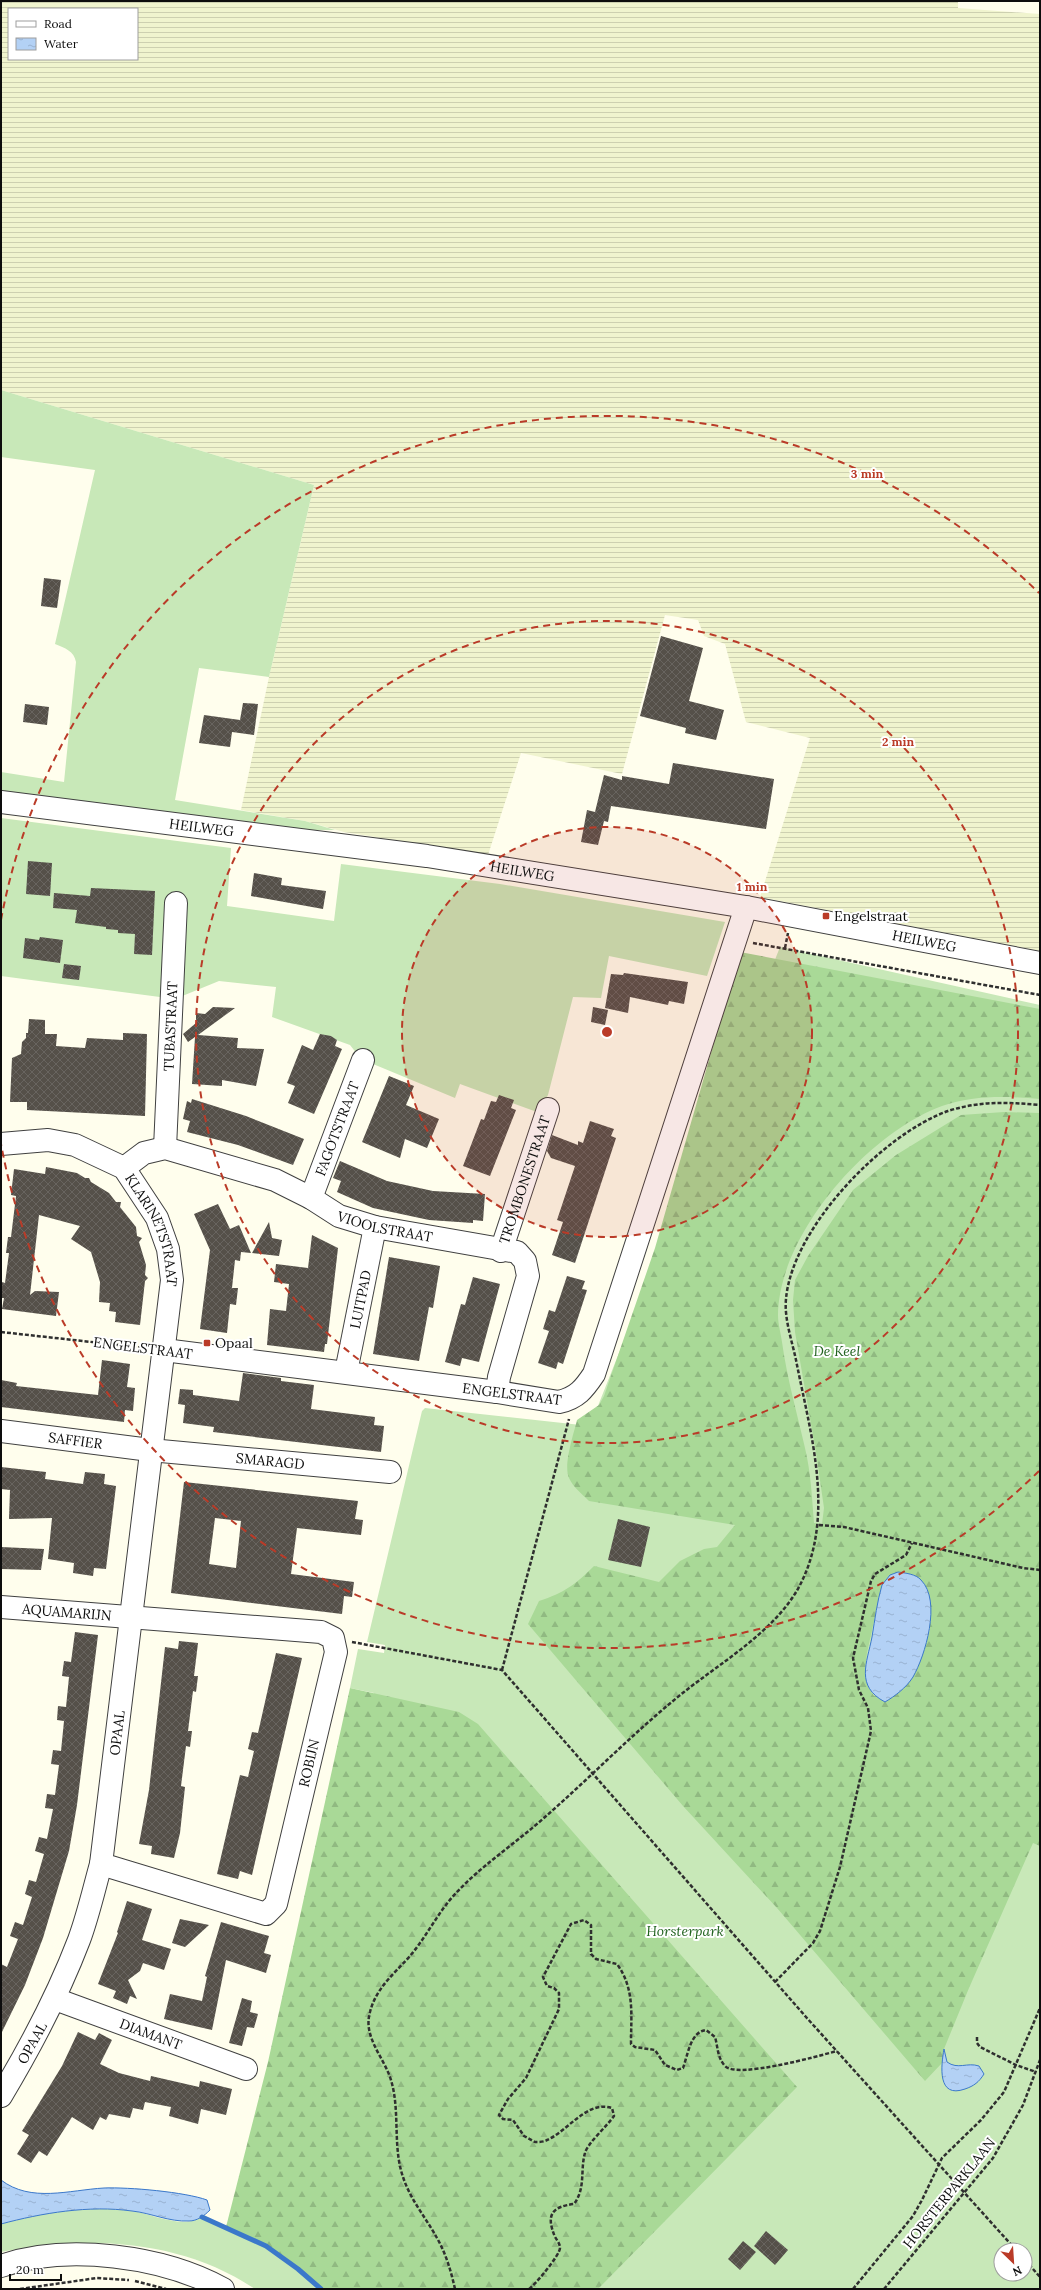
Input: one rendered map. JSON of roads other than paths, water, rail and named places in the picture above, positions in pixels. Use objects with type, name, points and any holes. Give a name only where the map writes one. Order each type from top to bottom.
[{"type":"street","name":"HEILWEG","points":[[1,802],[427,856],[746,906],[1040,963]]},
{"type":"street","name":"TUBASTRAAT","points":[[165,1148],[176,903]]},
{"type":"street","name":"ENGELSTRAAT","points":[[164,1350],[347,1363],[498,1385],[559,1402],[569,1400],[581,1393],[594,1374],[746,906]]},
{"type":"street","name":"FAGOTSTRAAT","points":[[311,1198],[363,1060]]},
{"type":"street","name":"TROMBONESTRAAT","points":[[501,1251],[548,1109]]},
{"type":"street","name":"KLARINETSTRAAT","points":[[1,1144],[48,1140],[75,1145],[124,1168],[157,1218],[168,1249],[172,1280],[164,1350]]},
{"type":"street","name":"VIOOLSTRAAT","points":[[124,1168],[144,1153],[165,1148],[275,1180],[311,1198],[339,1216],[375,1227],[501,1251],[517,1252],[525,1261],[528,1276],[498,1385]]},
{"type":"street","name":"LUITPAD","points":[[347,1363],[375,1227]]},
{"type":"street","name":"OPAAL","points":[[1,2096],[31,2047],[55,1999],[80,1939],[101,1864],[132,1616],[150,1450],[164,1350]]},
{"type":"street","name":"SAFFIER","points":[[1,1431],[150,1450]]},
{"type":"street","name":"SMARAGD","points":[[150,1450],[390,1472]]},
{"type":"street","name":"AQUAMARIJN","points":[[1,1607],[132,1616]]},
{"type":"street","name":"ROBIJN","points":[[101,1864],[266,1914],[276,1904],[336,1652],[333,1638],[321,1632],[132,1616]]},
{"type":"street","name":"DIAMANT","points":[[55,1999],[246,2069]]},
{"type":"street","points":[[1,2266],[35,2258],[102,2256],[172,2268],[208,2281],[223,2289]]},
{"type":"water","points":[[898,1572],[913,1575],[921,1580],[927,1589],[931,1614],[926,1643],[918,1668],[907,1685],[885,1702],[876,1696],[870,1689],[866,1681],[865,1673],[877,1604],[882,1585],[890,1575]]},
{"type":"water","points":[[944,2049],[947,2062],[959,2066],[979,2066],[984,2074],[974,2085],[965,2089],[956,2091],[949,2089],[945,2085],[942,2072]]},
{"type":"water","points":[[1,2180],[13,2187],[38,2193],[104,2188],[142,2189],[171,2192],[207,2200],[210,2210],[200,2218],[189,2221],[167,2219],[132,2211],[99,2209],[49,2213],[1,2224]]},
{"type":"waterway","points":[[202,2217],[266,2246],[298,2269],[321,2289]]},
{"type":"place","name":"Engelstraat","points":[[826,916]]},
{"type":"place","name":"Opaal","points":[[207,1343]]},
{"type":"park label","name":"De Keel","points":[[837,1351]]},
{"type":"park label","name":"Horsterpark","points":[[685,1931]]}]
